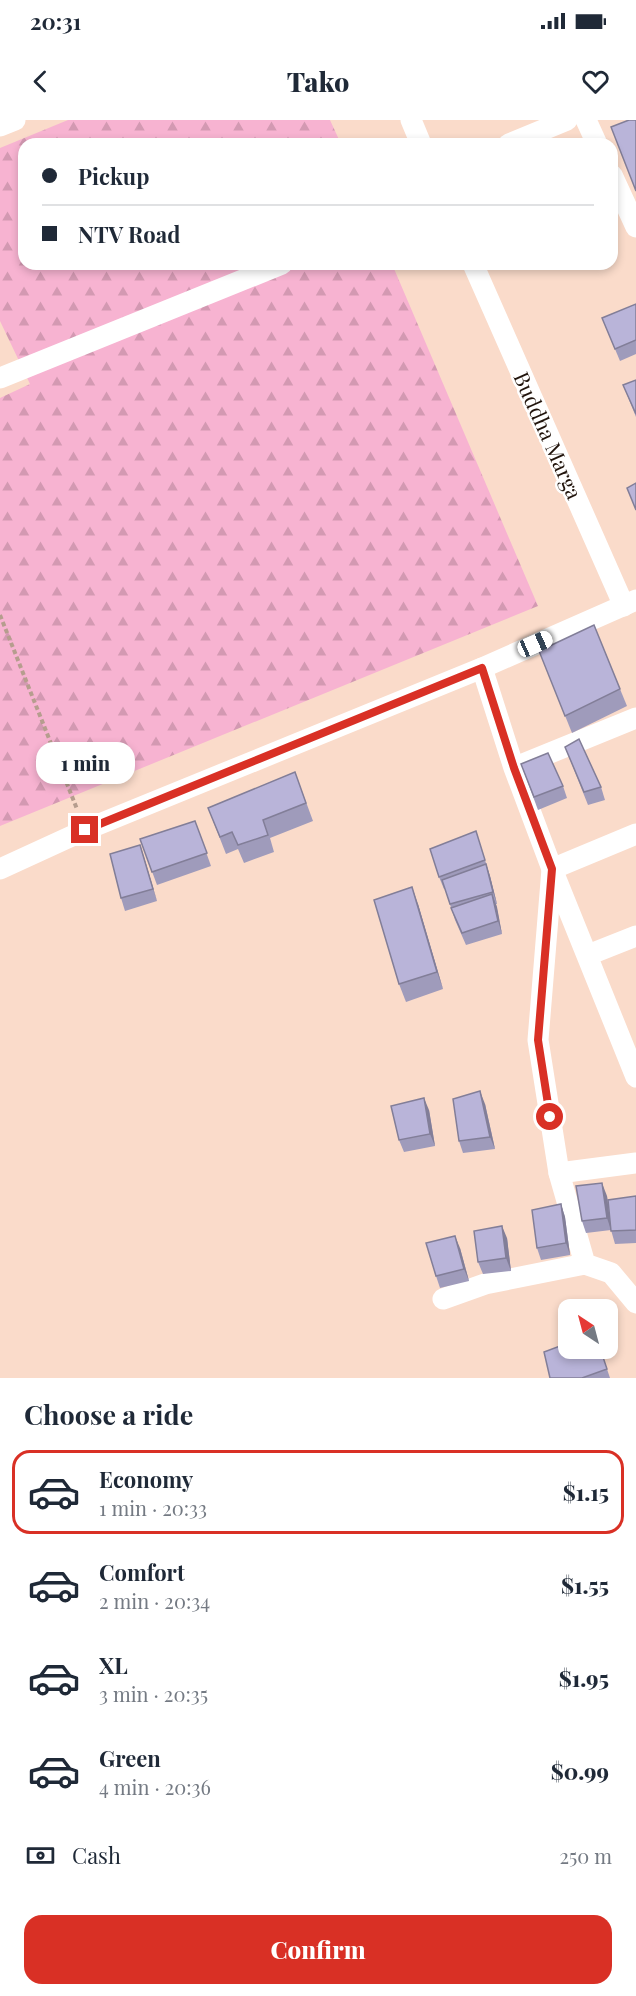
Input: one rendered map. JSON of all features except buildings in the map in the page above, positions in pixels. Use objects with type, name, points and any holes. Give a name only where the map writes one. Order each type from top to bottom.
[{"type":"street","points":[[0,126],[15,120]]},
{"type":"street","points":[[411,120],[418,138]]},
{"type":"street","points":[[524,138],[567,120]]},
{"type":"street","points":[[586,120],[594,138]]},
{"type":"street","points":[[618,188],[636,227]]},
{"type":"street","points":[[0,378],[267,270]]},
{"type":"street","name":"Buddha Marga","points":[[476,270],[630,603]]},
{"type":"street","points":[[0,869],[85,830],[482,668],[630,603]]},
{"type":"street","points":[[482,668],[514,768],[552,869],[588,955],[630,1042],[636,1077]]},
{"type":"street","points":[[514,768],[636,718]]},
{"type":"street","points":[[552,869],[636,834]]},
{"type":"street","points":[[552,869],[538,1040],[559,1173],[585,1264]]},
{"type":"street","points":[[588,955],[636,936]]},
{"type":"street","points":[[559,1173],[636,1163]]},
{"type":"street","points":[[443,1299],[485,1284],[585,1264],[611,1273],[636,1303]]},
{"type":"path","points":[[0,615],[85,830]]},
{"type":"green space","points":[[68,120],[330,120],[338,138],[24,138]]},
{"type":"green space","points":[[18,141],[18,270],[395,270],[538,606],[0,826],[0,398],[30,384],[0,321],[0,148]]},
{"type":"route","points":[[85,830],[482,668],[514,768],[552,869],[538,1040],[550,1117]]}]
